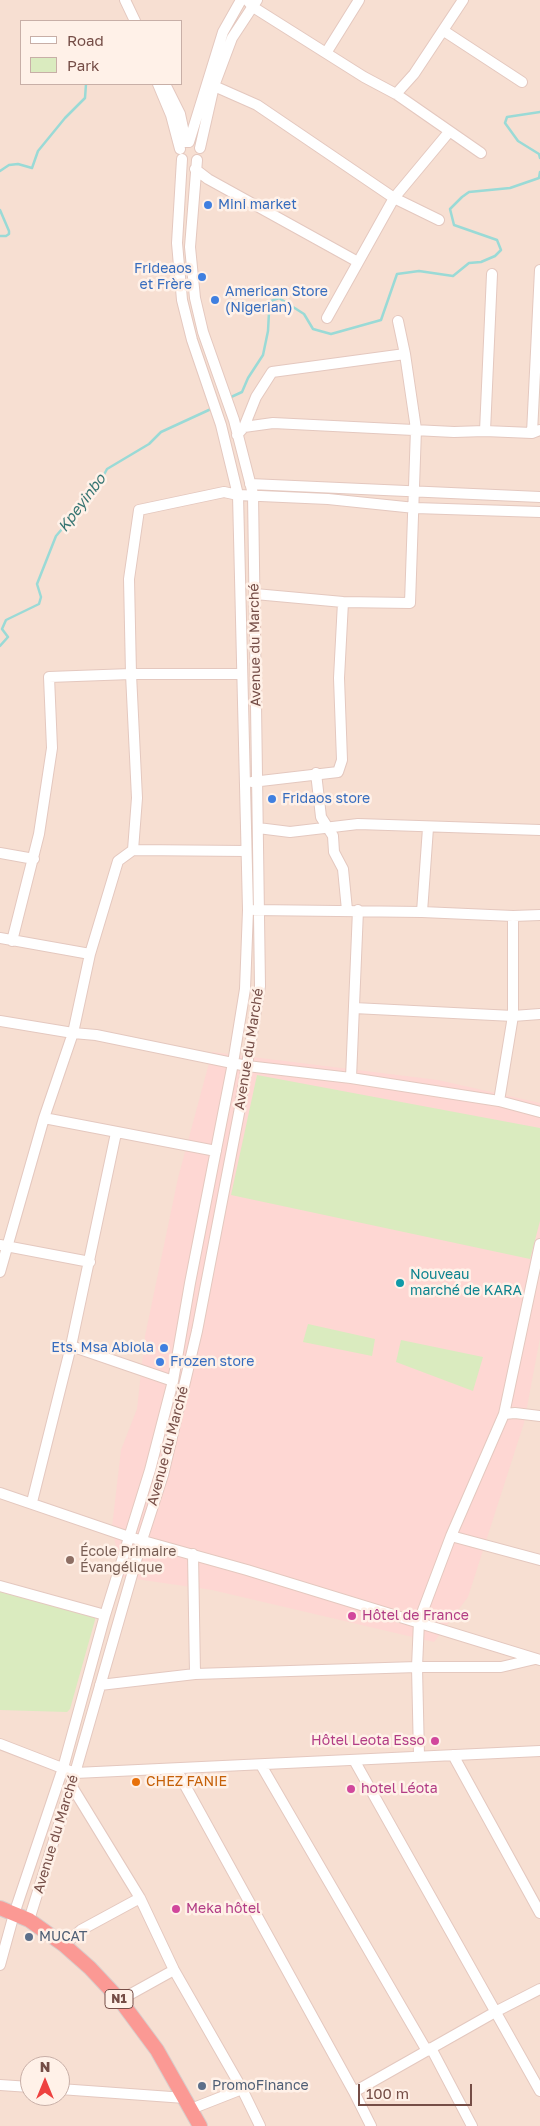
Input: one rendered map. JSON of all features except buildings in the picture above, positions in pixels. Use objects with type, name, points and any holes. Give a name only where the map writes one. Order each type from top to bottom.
[{"type":"highway","name":"N1","points":[[0,1908],[29,1920],[64,1945],[90,1968],[120,2000],[153,2044],[200,2126]]},
{"type":"street","points":[[119,0],[129,20]]},
{"type":"street","points":[[125,0],[135,20]]},
{"type":"street","points":[[184,148],[223,32],[241,0]]},
{"type":"street","points":[[326,53],[359,0]]},
{"type":"street","points":[[396,94],[414,74],[463,0]]},
{"type":"street","points":[[253,2],[326,53],[396,94],[481,153]]},
{"type":"street","name":"Avenue du Marché","points":[[29,1920],[75,1773],[142,1540],[163,1475],[197,1331],[247,1066],[260,986],[255,594],[251,489],[240,431],[234,420],[203,332],[195,298],[190,248],[196,165],[214,86],[232,38],[253,2]]},
{"type":"street","points":[[444,30],[522,82]]},
{"type":"street","points":[[158,85],[190,162],[196,165],[208,179],[358,262]]},
{"type":"street","points":[[166,85],[180,114],[184,148]]},
{"type":"street","points":[[214,86],[258,105],[394,198],[439,220]]},
{"type":"street","points":[[326,318],[394,198],[449,132]]},
{"type":"street","points":[[184,148],[196,143],[200,148]]},
{"type":"street","name":"Avenue du Marché","points":[[0,1965],[14,1914],[64,1768],[105,1615],[150,1470],[173,1381],[233,1063],[245,989],[248,910],[238,495],[221,425],[192,340],[182,300],[177,243],[184,148]]},
{"type":"street","points":[[240,431],[273,423],[454,432],[485,430],[536,432],[540,270]]},
{"type":"street","points":[[485,430],[492,274]]},
{"type":"street","points":[[255,594],[343,602],[410,603],[415,508],[416,429],[398,321]]},
{"type":"street","points":[[240,431],[256,397],[272,372],[405,354]]},
{"type":"street","points":[[251,489],[415,508],[540,512]]},
{"type":"street","points":[[132,850],[137,798],[129,579],[138,510],[224,492],[238,495],[251,489],[540,497]]},
{"type":"street","points":[[245,782],[338,772],[342,760],[339,678],[343,602]]},
{"type":"street","points":[[12,941],[34,859],[52,748],[49,677],[131,674],[242,674]]},
{"type":"street","points":[[316,773],[322,817],[326,827],[333,836],[334,852],[343,869],[352,910],[354,1008],[351,1078]]},
{"type":"street","points":[[258,828],[290,832],[358,824],[428,828],[540,830]]},
{"type":"street","points":[[422,912],[428,828]]},
{"type":"street","points":[[0,1272],[4,1245],[73,1033],[90,954],[118,861],[132,850],[246,851]]},
{"type":"street","points":[[0,852],[34,859]]},
{"type":"street","points":[[248,910],[352,910],[513,916],[540,914]]},
{"type":"street","points":[[499,1101],[513,1016],[513,916]]},
{"type":"street","points":[[0,938],[90,954]]},
{"type":"street","points":[[354,1008],[513,1016],[540,1014]]},
{"type":"street","points":[[0,1021],[96,1035],[247,1066],[351,1078],[499,1101],[540,1112]]},
{"type":"street","points":[[44,1118],[216,1151]]},
{"type":"street","points":[[32,1502],[71,1346],[116,1133]]},
{"type":"street","points":[[419,1756],[416,1668],[419,1621],[450,1536],[504,1414],[540,1244]]},
{"type":"street","points":[[4,1245],[90,1262]]},
{"type":"street","points":[[182,1327],[197,1331]]},
{"type":"street","points":[[71,1346],[173,1381]]},
{"type":"street","points":[[504,1414],[516,1412],[540,1416]]},
{"type":"street","points":[[150,1470],[163,1475]]},
{"type":"street","points":[[0,1493],[32,1502],[128,1537],[419,1621],[538,1659]]},
{"type":"street","points":[[450,1536],[540,1560]]},
{"type":"street","points":[[192,1554],[195,1674]]},
{"type":"street","points":[[0,1586],[105,1615]]},
{"type":"street","points":[[100,1685],[195,1674],[501,1667],[538,1659]]},
{"type":"street","points":[[0,1744],[75,1773],[540,1752]]},
{"type":"street","points":[[452,1755],[540,1913]]},
{"type":"street","points":[[354,1760],[540,2091]]},
{"type":"street","points":[[261,1765],[472,2126]]},
{"type":"street","points":[[176,1769],[354,2092],[370,2126]]},
{"type":"street","points":[[71,1786],[78,1794],[105,1844],[140,1898],[174,1970],[242,2090],[260,2126]]},
{"type":"street","points":[[64,1945],[81,1930],[140,1898]]},
{"type":"street","points":[[120,2000],[174,1970]]},
{"type":"street","points":[[354,2092],[496,2011],[540,1989]]},
{"type":"street","points":[[0,2085],[20,2086]]},
{"type":"street","points":[[70,2090],[188,2103],[242,2090]]},
{"type":"shaded area","points":[[0,0],[540,0],[540,2126],[0,2126]]},
{"type":"shaded area","name":"Nouveau marché de KARA","points":[[212,1052],[438,1080],[540,1103],[540,1338],[524,1423],[468,1597],[434,1642],[212,1590],[122,1577],[112,1527],[121,1450],[137,1409],[145,1336],[178,1178]]},
{"type":"green space","points":[[257,1075],[540,1128],[540,1221],[530,1259],[231,1195]]},
{"type":"green space","points":[[308,1324],[375,1339],[372,1356],[303,1342]]},
{"type":"green space","points":[[401,1340],[483,1357],[473,1391],[396,1362]]},
{"type":"green space","points":[[0,1588],[95,1615],[70,1709],[67,1712],[0,1710]]},
{"type":"waterway","points":[[0,171],[9,165],[18,164],[32,168],[38,151],[65,118],[85,98],[86,85]]},
{"type":"waterway","points":[[540,112],[507,117],[505,123],[518,141],[539,154],[540,158]]},
{"type":"waterway","points":[[229,398],[242,392],[248,378],[263,355],[268,331],[268,307],[271,301],[279,298],[304,314],[313,329],[331,334],[381,320],[397,274],[419,271],[453,276],[469,263],[481,262],[495,256],[501,250],[497,240],[454,225],[450,209],[462,197],[469,192],[510,188],[539,178],[540,172]]},
{"type":"waterway","points":[[0,210],[9,231],[9,234],[6,236],[0,236]]},
{"type":"waterway","name":"Kpeyinbo","points":[[0,646],[8,637],[2,629],[6,620],[39,604],[41,597],[37,584],[56,536],[97,488],[107,469],[149,444],[161,432],[211,409]]},
{"type":"place","name":"Mini market","points":[[208,205]]},
{"type":"place","name":"Frideaos et Frère","points":[[202,277]]},
{"type":"place","name":"American Store (Nigerian)","points":[[215,300]]},
{"type":"place","name":"Fridaos store","points":[[272,799]]},
{"type":"place","name":"Nouveau marché de KARA","points":[[400,1283]]},
{"type":"place","name":"Ets. Msa Abiola","points":[[164,1348]]},
{"type":"place","name":"Frozen store","points":[[160,1362]]},
{"type":"place","name":"École Primaire Évangélique","points":[[70,1560]]},
{"type":"place","name":"Hôtel de France","points":[[352,1616]]},
{"type":"place","name":"Hôtel Leota Esso","points":[[435,1741]]},
{"type":"place","name":"CHEZ FANIE","points":[[136,1782]]},
{"type":"place","name":"hotel Léota","points":[[351,1789]]},
{"type":"place","name":"Meka hôtel","points":[[176,1909]]},
{"type":"place","name":"MUCAT","points":[[29,1937]]},
{"type":"place","name":"PromoFinance","points":[[202,2086]]}]
